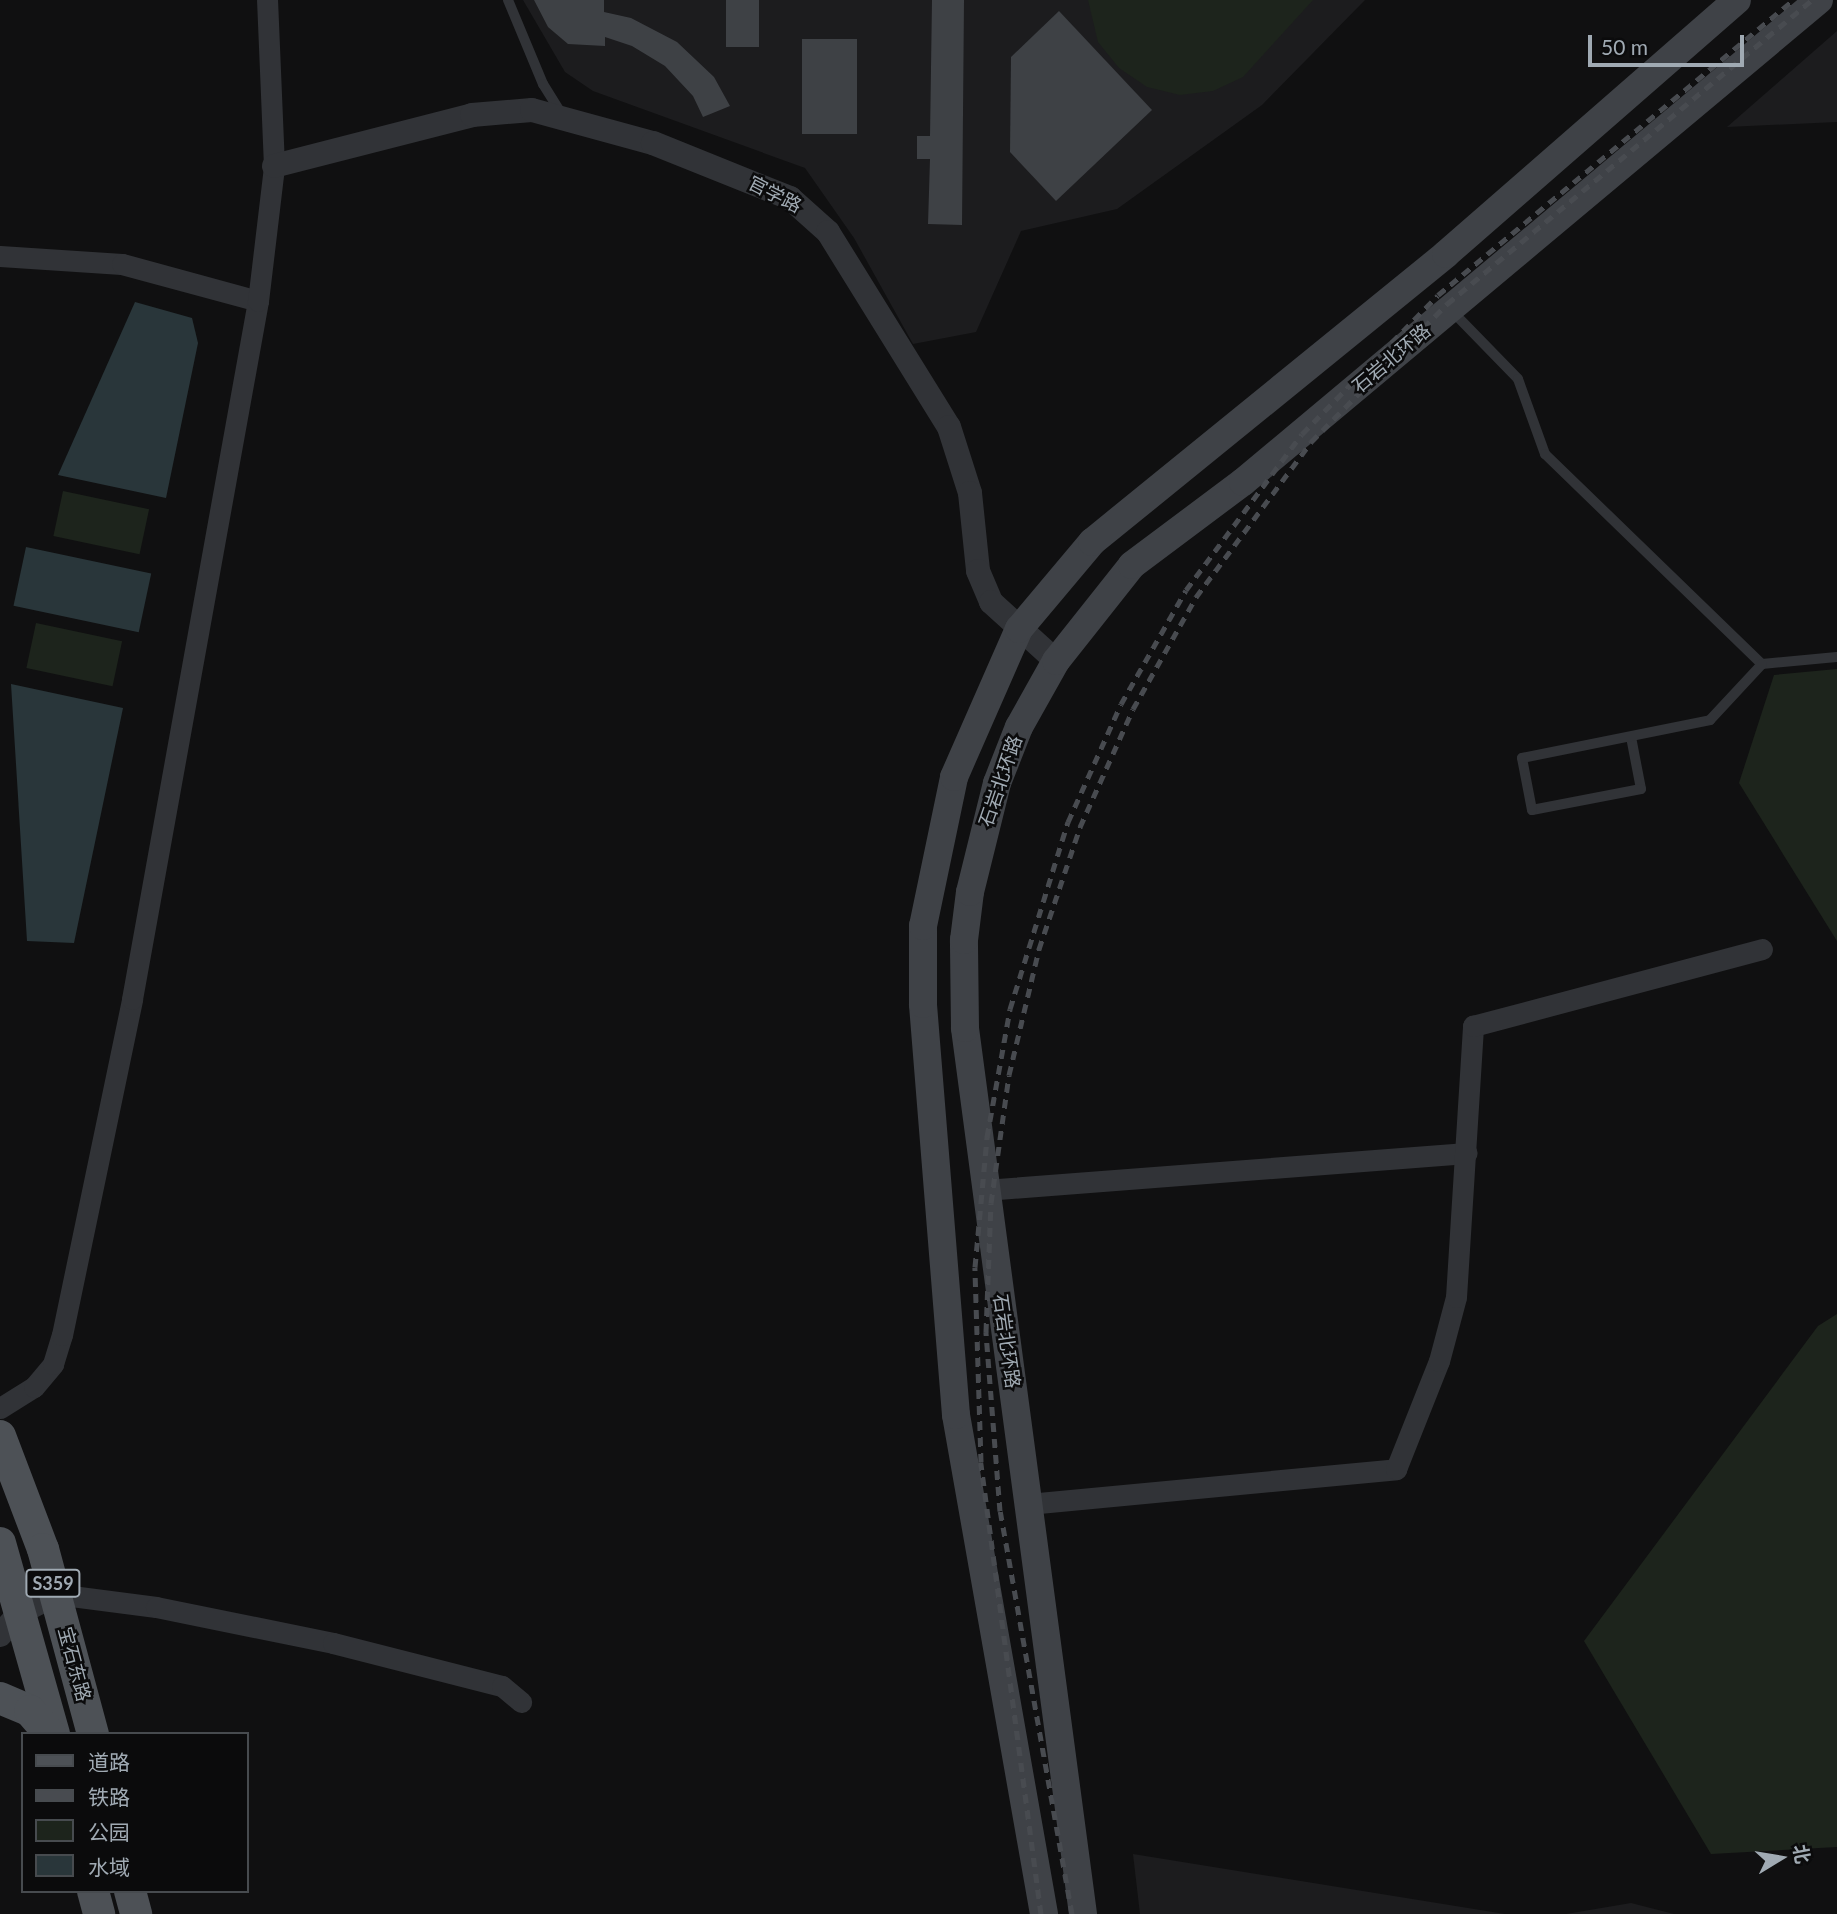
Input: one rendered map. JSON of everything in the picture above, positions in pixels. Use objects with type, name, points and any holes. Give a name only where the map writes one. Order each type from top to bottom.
[{"type":"main road","points":[[1044,1914],[956,1415],[923,1004],[923,926],[943,818],[978,713],[1019,629],[1092,541],[1130,505],[1446,254],[1737,0]]},
{"type":"main road","name":"石岩北环路","points":[[1083,1914],[985,1190],[962,987],[970,892],[997,783],[1019,727],[1056,661],[1132,565],[1243,482],[1818,0]]},
{"type":"main road","name":"宝石东路","points":[[0,1436],[56,1594],[92,1732]]},
{"type":"main road","name":"宝石东路","points":[[0,1544],[12,1599],[51,1732]]},
{"type":"main road","points":[[0,1698],[30,1711],[50,1732]]},
{"type":"main road","points":[[94,1893],[99,1914]]},
{"type":"main road","points":[[131,1893],[136,1914]]},
{"type":"street","points":[[0,1408],[34,1387],[53,1364],[62,1335],[132,999],[258,301],[274,166],[267,0]]},
{"type":"street","name":"官学路","points":[[274,166],[472,115],[508,110],[562,114],[714,165],[790,198],[818,220],[949,427],[970,493],[981,579],[991,602],[1056,661]]},
{"type":"street","points":[[0,256],[122,264],[258,301]]},
{"type":"street","points":[[1028,1504],[1396,1469],[1439,1361],[1456,1297],[1473,1026],[1762,949]]},
{"type":"street","points":[[985,1190],[1466,1153]]},
{"type":"street","points":[[0,1635],[12,1599],[56,1594],[156,1607],[333,1643],[502,1686],[521,1702]]},
{"type":"lane","points":[[508,0],[543,84],[562,114]]},
{"type":"lane","points":[[1450,309],[1518,379],[1545,454],[1762,664]]},
{"type":"lane","points":[[1631,737],[1641,789],[1532,810],[1522,758],[1710,720],[1762,664],[1837,657]]},
{"type":"shaded area","points":[[523,0],[1365,0],[1262,105],[1117,209],[1021,231],[976,332],[913,344],[854,238],[805,168],[593,91],[565,72]]},
{"type":"shaded area","points":[[1837,31],[1837,122],[1727,127]]},
{"type":"shaded area","points":[[1133,1854],[1505,1914],[1140,1914]]},
{"type":"shaded area","points":[[1631,1903],[1674,1914],[1566,1914]]},
{"type":"green space","points":[[1088,0],[1313,0],[1243,77],[1213,91],[1180,95],[1147,87],[1119,68],[1098,42]]},
{"type":"green space","points":[[63,491],[149,509],[140,554],[53,536]]},
{"type":"green space","points":[[36,623],[122,641],[113,686],[26,668]]},
{"type":"green space","points":[[1837,669],[1837,941],[1739,783],[1774,675]]},
{"type":"green space","points":[[1837,1314],[1837,1847],[1711,1854],[1584,1641],[1818,1326]]},
{"type":"water","points":[[135,302],[192,318],[198,343],[166,498],[58,475]]},
{"type":"water","points":[[26,547],[151,574],[139,632],[14,606]]},
{"type":"water","points":[[11,684],[123,708],[74,943],[27,941]]},
{"type":"building","points":[[534,0],[604,0],[604,12],[631,18],[677,42],[714,77],[730,106],[703,117],[693,96],[665,66],[632,46],[605,37],[605,46],[568,44],[548,27]]},
{"type":"building","points":[[726,0],[759,0],[759,47],[726,47]]},
{"type":"building","points":[[932,0],[964,0],[962,225],[928,224],[930,159],[917,159],[917,136],[930,136]]},
{"type":"building","points":[[1059,11],[1152,110],[1056,201],[1010,152],[1011,57]]},
{"type":"building","points":[[802,39],[857,39],[857,134],[802,134]]},
{"type":"railway","points":[[1041,1914],[981,1462],[975,1267],[987,1137],[1010,1009],[1068,822],[1121,704],[1186,590],[1302,434],[1438,295],[1793,0]]},
{"type":"railway","points":[[1072,1914],[1000,1511],[986,1332],[991,1203],[1009,1075],[1039,949],[1080,827],[1133,709],[1196,597],[1311,442],[1447,304],[1812,0]]}]
